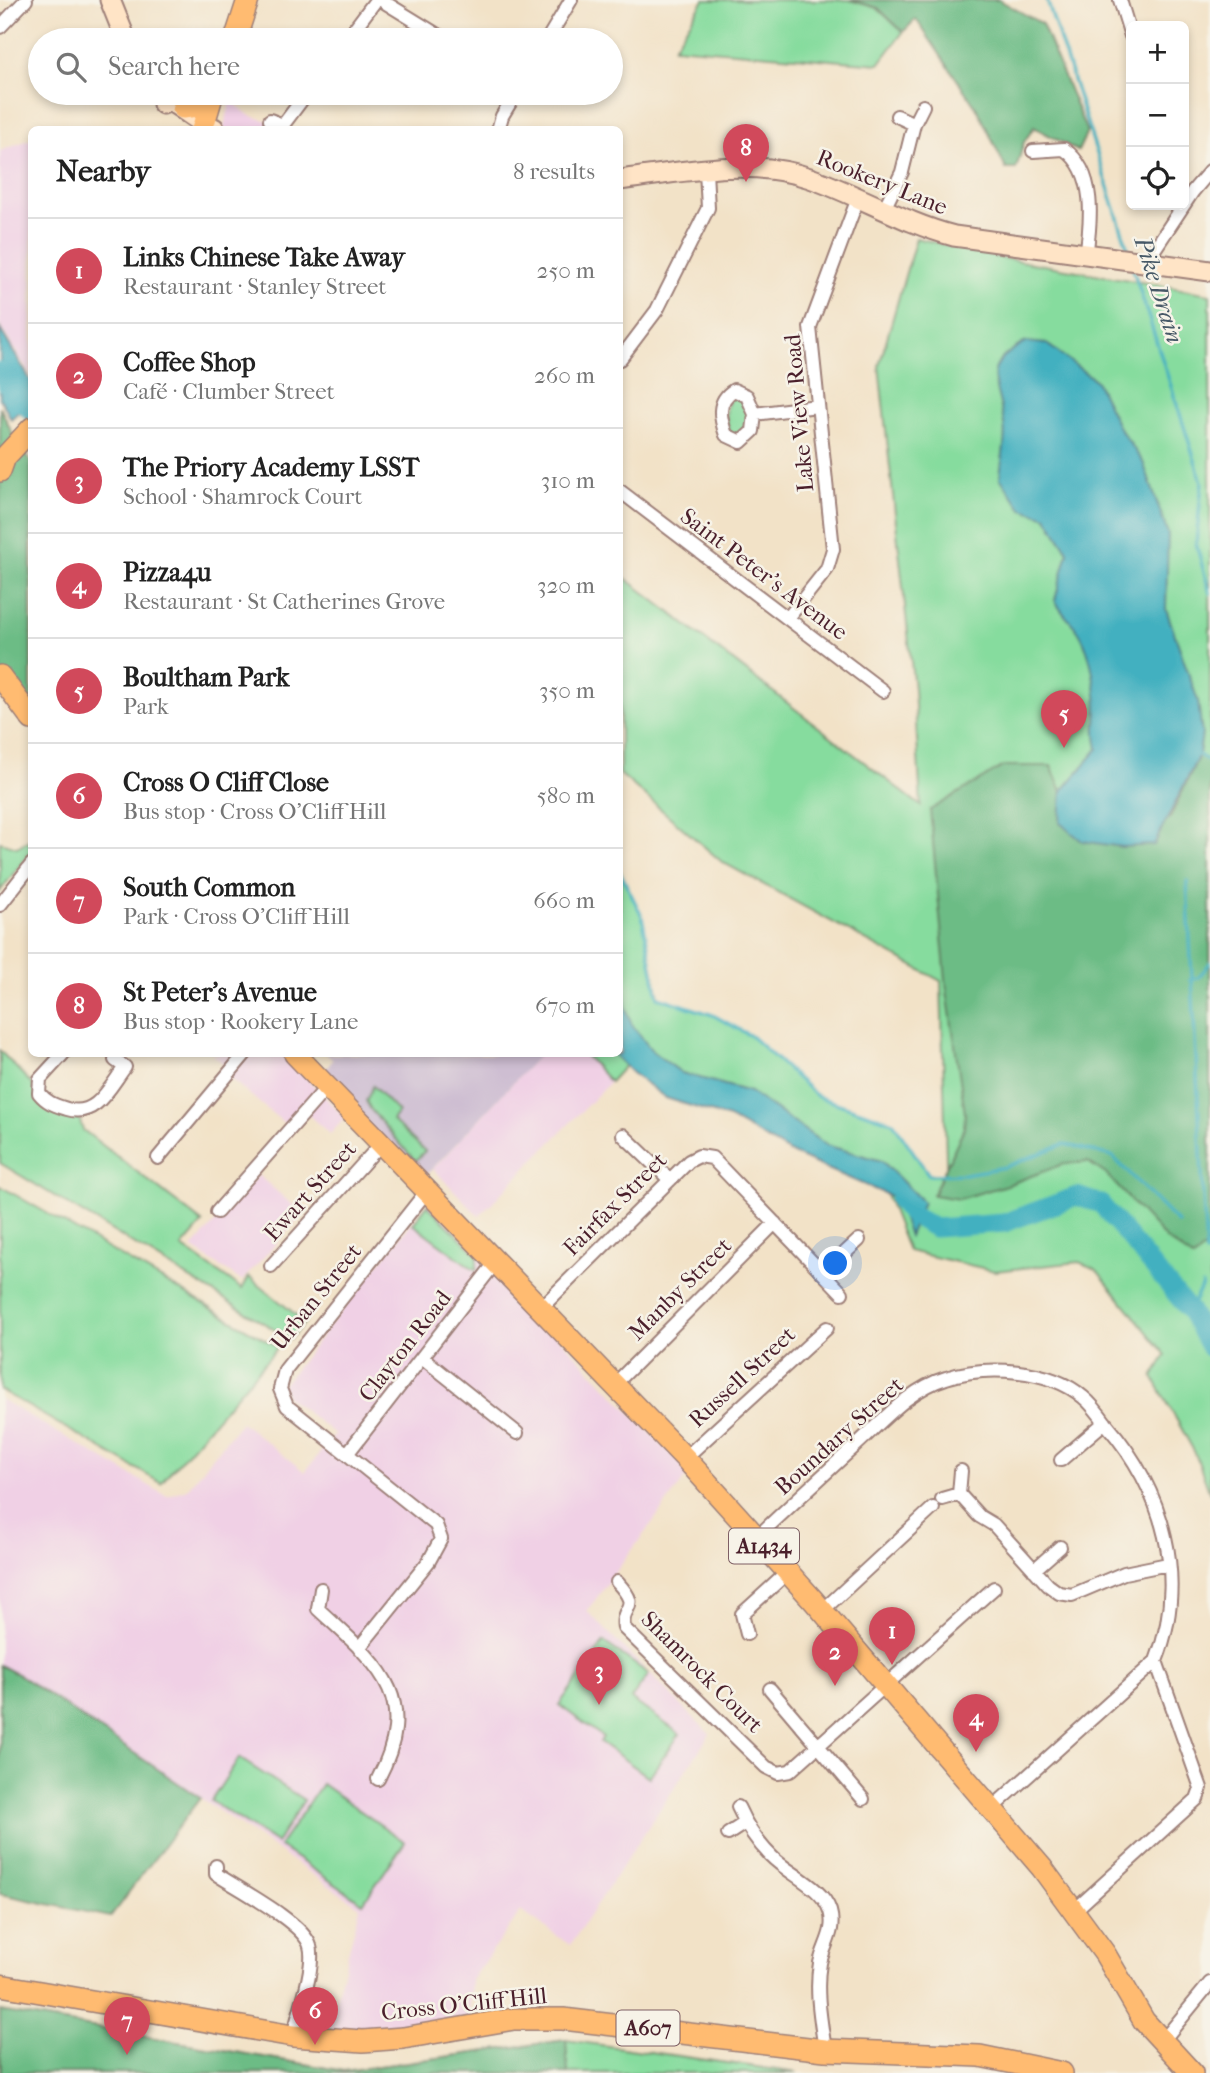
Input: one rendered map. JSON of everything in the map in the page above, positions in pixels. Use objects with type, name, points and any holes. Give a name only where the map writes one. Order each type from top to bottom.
[{"type":"main road","points":[[239,28],[248,0]]},
{"type":"main road","points":[[177,105],[209,116]]},
{"type":"main road","points":[[0,676],[28,714]]},
{"type":"main road","name":"A1434","points":[[298,1057],[380,1145],[615,1384],[788,1572],[1075,1910],[1161,2043],[1192,2073]]},
{"type":"main road","name":"Cross O'Cliff Hill","points":[[0,1985],[293,2036],[363,2041],[403,2038],[514,2019],[564,2019],[825,2050],[980,2056],[1017,2061],[1062,2073]]},
{"type":"street","points":[[0,27],[26,0]]},
{"type":"street","points":[[110,0],[121,28]]},
{"type":"street","points":[[356,28],[378,0],[426,28]]},
{"type":"street","points":[[554,28],[571,0]]},
{"type":"street","points":[[1119,0],[1126,21]]},
{"type":"street","points":[[167,105],[170,115],[209,116]]},
{"type":"street","points":[[270,120],[283,125],[298,105]]},
{"type":"street","points":[[499,126],[509,105]]},
{"type":"street","points":[[884,209],[902,172],[914,124],[923,106]]},
{"type":"street","points":[[897,116],[914,124]]},
{"type":"street","points":[[1033,151],[1064,149],[1079,166],[1092,216],[1086,256]]},
{"type":"street","name":"Rookery Lane","points":[[623,180],[741,167],[776,170],[808,177],[927,229],[954,236],[1210,271]]},
{"type":"street","points":[[623,355],[657,310],[708,208],[706,170]]},
{"type":"street","points":[[1189,187],[1210,171]]},
{"type":"street","name":"Lake View Road","points":[[788,618],[827,569],[834,549],[817,406],[812,318],[858,198]]},
{"type":"street","points":[[1137,261],[1173,210]]},
{"type":"street","points":[[755,414],[817,406]]},
{"type":"street","name":"Saint Peter's Avenue","points":[[623,493],[883,691]]},
{"type":"street","points":[[0,905],[28,869]]},
{"type":"street","points":[[61,1057],[40,1079],[39,1093],[47,1102],[80,1113],[93,1109],[125,1067],[115,1060]]},
{"type":"street","points":[[158,1158],[242,1057]]},
{"type":"street","points":[[216,1212],[327,1087]]},
{"type":"street","points":[[623,1135],[670,1180]]},
{"type":"street","name":"Ewart Street","points":[[271,1266],[380,1145]]},
{"type":"street","name":"Fairfax Street","points":[[540,1309],[689,1161],[699,1156],[712,1158],[842,1293]]},
{"type":"street","name":"Urban Street","points":[[359,1648],[429,1561],[441,1539],[436,1525],[287,1406],[279,1389],[285,1370],[426,1192]]},
{"type":"street","name":"Manby Street","points":[[615,1384],[775,1223]]},
{"type":"street","points":[[823,1273],[859,1240]]},
{"type":"street","name":"Clayton Road","points":[[347,1454],[495,1263]]},
{"type":"street","name":"Russell Street","points":[[685,1458],[827,1328]]},
{"type":"street","points":[[423,1359],[517,1433]]},
{"type":"street","name":"Boundary Street","points":[[757,1537],[908,1397],[942,1379],[972,1370],[999,1369],[1041,1377],[1082,1395],[1126,1448],[1147,1481],[1163,1524],[1172,1600],[1166,1636],[1156,1661]]},
{"type":"street","points":[[1061,1460],[1105,1422]]},
{"type":"street","points":[[961,1471],[959,1494],[979,1516],[994,1525],[1034,1570],[1059,1593],[1072,1595],[1124,1573],[1168,1564]]},
{"type":"street","points":[[822,1611],[937,1503],[959,1494]]},
{"type":"street","points":[[1034,1570],[1060,1548]]},
{"type":"street","points":[[747,1634],[738,1609],[788,1572]]},
{"type":"street","name":"Shamrock Court","points":[[617,1582],[629,1595],[631,1607],[623,1621],[624,1628],[766,1767],[778,1773],[790,1770],[818,1746]]},
{"type":"street","points":[[818,1746],[994,1588]]},
{"type":"street","points":[[321,1589],[318,1609],[386,1678],[396,1702],[389,1757],[378,1779]]},
{"type":"street","points":[[991,1809],[1156,1661],[1201,1788],[1197,1799],[1075,1910]]},
{"type":"street","points":[[770,1689],[863,1799]]},
{"type":"street","points":[[738,1807],[744,1823],[772,1857],[817,1892],[830,1909],[832,1931],[820,1963],[818,1998],[825,2050]]},
{"type":"street","points":[[728,1834],[744,1823]]},
{"type":"street","points":[[216,1866],[216,1874],[301,1930],[310,1945],[312,1959],[293,2036]]},
{"type":"street","points":[[1161,2043],[1210,1983]]},
{"type":"shaded area","points":[[230,105],[236,105],[249,115],[284,126],[224,126]]},
{"type":"shaded area","points":[[28,140],[28,371],[0,326],[0,151]]},
{"type":"shaded area","points":[[216,1057],[286,1057],[345,1118],[330,1134],[305,1112],[290,1128],[226,1075],[231,1070]]},
{"type":"shaded area","points":[[330,1057],[537,1057],[418,1184],[319,1077],[333,1060]]},
{"type":"shaded area","points":[[537,1057],[587,1057],[610,1082],[479,1216],[433,1169]]},
{"type":"shaded area","points":[[258,1175],[303,1214],[242,1281],[192,1248]]},
{"type":"shaded area","points":[[428,1202],[689,1473],[587,1611],[710,1734],[570,1945],[521,1911],[471,1980],[469,2019],[327,2034],[360,1907],[21,1676],[0,1665],[0,1399],[167,1496],[187,1489],[241,1422],[305,1472],[335,1434],[287,1397],[282,1386]]},
{"type":"green space","points":[[704,0],[850,0],[877,8],[903,32],[879,64],[674,47]]},
{"type":"green space","points":[[850,0],[999,0],[1042,24],[1087,132],[1078,151],[1034,127],[1024,142],[1016,169],[1006,169],[979,112],[916,19],[903,32],[878,8]]},
{"type":"green space","points":[[916,238],[997,257],[1210,294],[1210,1240],[1194,1258],[1210,1242],[1210,1494],[1195,1453],[1153,1377],[1166,1355],[1096,1269],[1079,1262],[995,1271],[908,1251],[876,1169],[634,1056],[610,1082],[587,1057],[623,1057],[623,878],[642,916],[659,997],[713,1015],[751,1036],[818,1097],[893,1122],[929,1174],[942,1174],[933,1194],[947,1194],[941,981],[722,862],[623,777],[623,576],[921,806],[914,689],[879,366]]},
{"type":"green space","points":[[732,396],[739,397],[750,412],[745,436],[730,434],[726,410]]},
{"type":"green space","points":[[0,407],[16,441],[28,458],[28,714],[0,684]]},
{"type":"green space","points":[[1199,755],[1210,762],[1210,1242],[1194,1259],[1166,1239],[1107,1175],[1088,1162],[1063,1164],[959,1199],[933,1195],[964,1128],[965,1113],[947,991],[930,810],[1004,766],[1051,766],[1062,791],[1060,823],[1170,818]]},
{"type":"green space","points":[[28,841],[28,855],[0,891],[0,842],[17,847]]},
{"type":"green space","points":[[0,1051],[32,1084],[44,1107],[79,1118],[83,1130],[203,1223],[182,1247],[242,1289],[249,1277],[305,1322],[290,1339],[0,1163]]},
{"type":"green space","points":[[373,1086],[398,1112],[392,1120],[425,1151],[415,1161],[371,1110],[366,1101]]},
{"type":"green space","points":[[0,1186],[278,1347],[161,1483],[0,1390]]},
{"type":"green space","points":[[427,1205],[478,1255],[476,1271],[413,1224]]},
{"type":"green space","points":[[604,1642],[649,1674],[631,1699],[680,1734],[649,1777],[600,1742],[603,1737],[559,1705]]},
{"type":"green space","points":[[0,1665],[21,1676],[200,1798],[110,1917],[0,1894]]},
{"type":"green space","points":[[239,1758],[304,1800],[276,1843],[211,1801]]},
{"type":"green space","points":[[322,1784],[405,1842],[363,1903],[279,1846]]},
{"type":"green space","points":[[0,2011],[344,2071],[566,2040],[798,2073],[0,2073]]},
{"type":"green space","points":[[0,2011],[344,2071],[566,2040],[568,2073],[1,2073]]},
{"type":"water","points":[[0,329],[28,376],[28,404],[11,419],[0,398]]},
{"type":"water","points":[[1026,342],[1047,344],[1096,381],[1118,426],[1143,462],[1168,534],[1166,609],[1198,701],[1202,734],[1199,755],[1154,845],[1122,847],[1082,841],[1060,823],[1062,791],[1098,749],[1097,702],[1085,645],[1055,600],[1068,552],[1047,517],[1022,509],[1000,478],[1005,431],[994,376],[1001,360]]},
{"type":"water","points":[[623,978],[626,1008],[632,1025],[653,1052],[682,1073],[750,1092],[826,1145],[882,1161],[923,1202],[909,1236],[895,1198],[793,1154],[729,1118],[666,1098],[632,1073],[616,1057],[623,1057]]},
{"type":"waterway","name":"Pike Drain","points":[[1047,0],[1129,252]]},
{"type":"waterway","name":"Pike Drain","points":[[1132,266],[1202,482],[1196,544],[1210,593]]},
{"type":"waterway","points":[[0,371],[8,386],[28,408]]},
{"type":"waterway","points":[[1199,755],[1210,762]]},
{"type":"waterway","points":[[623,878],[642,916],[658,997],[713,1015],[751,1036],[818,1097],[893,1122],[929,1175],[965,1174],[1005,1167],[1064,1144],[1112,1156],[1178,1223]]},
{"type":"waterway","points":[[1187,881],[1206,1253]]},
{"type":"waterway","points":[[1190,980],[1198,978],[1210,963]]},
{"type":"waterway","points":[[899,1200],[910,1214],[935,1228],[1004,1223],[1077,1196],[1101,1204],[1190,1311],[1210,1348]]},
{"type":"waterway","points":[[1190,1311],[1202,1285]]},
{"type":"place","name":"St Peter's Avenue","points":[[746,182]]},
{"type":"place","name":"Boultham Park","points":[[1064,748]]},
{"type":"place","name":"Links Chinese Take Away","points":[[892,1665]]},
{"type":"place","name":"Coffee Shop","points":[[835,1686]]},
{"type":"place","name":"The Priory Academy LSST","points":[[599,1705]]},
{"type":"place","name":"Pizza4u","points":[[976,1752]]},
{"type":"place","name":"Cross O Cliff Close","points":[[315,2045]]},
{"type":"place","name":"South Common","points":[[127,2055]]}]
